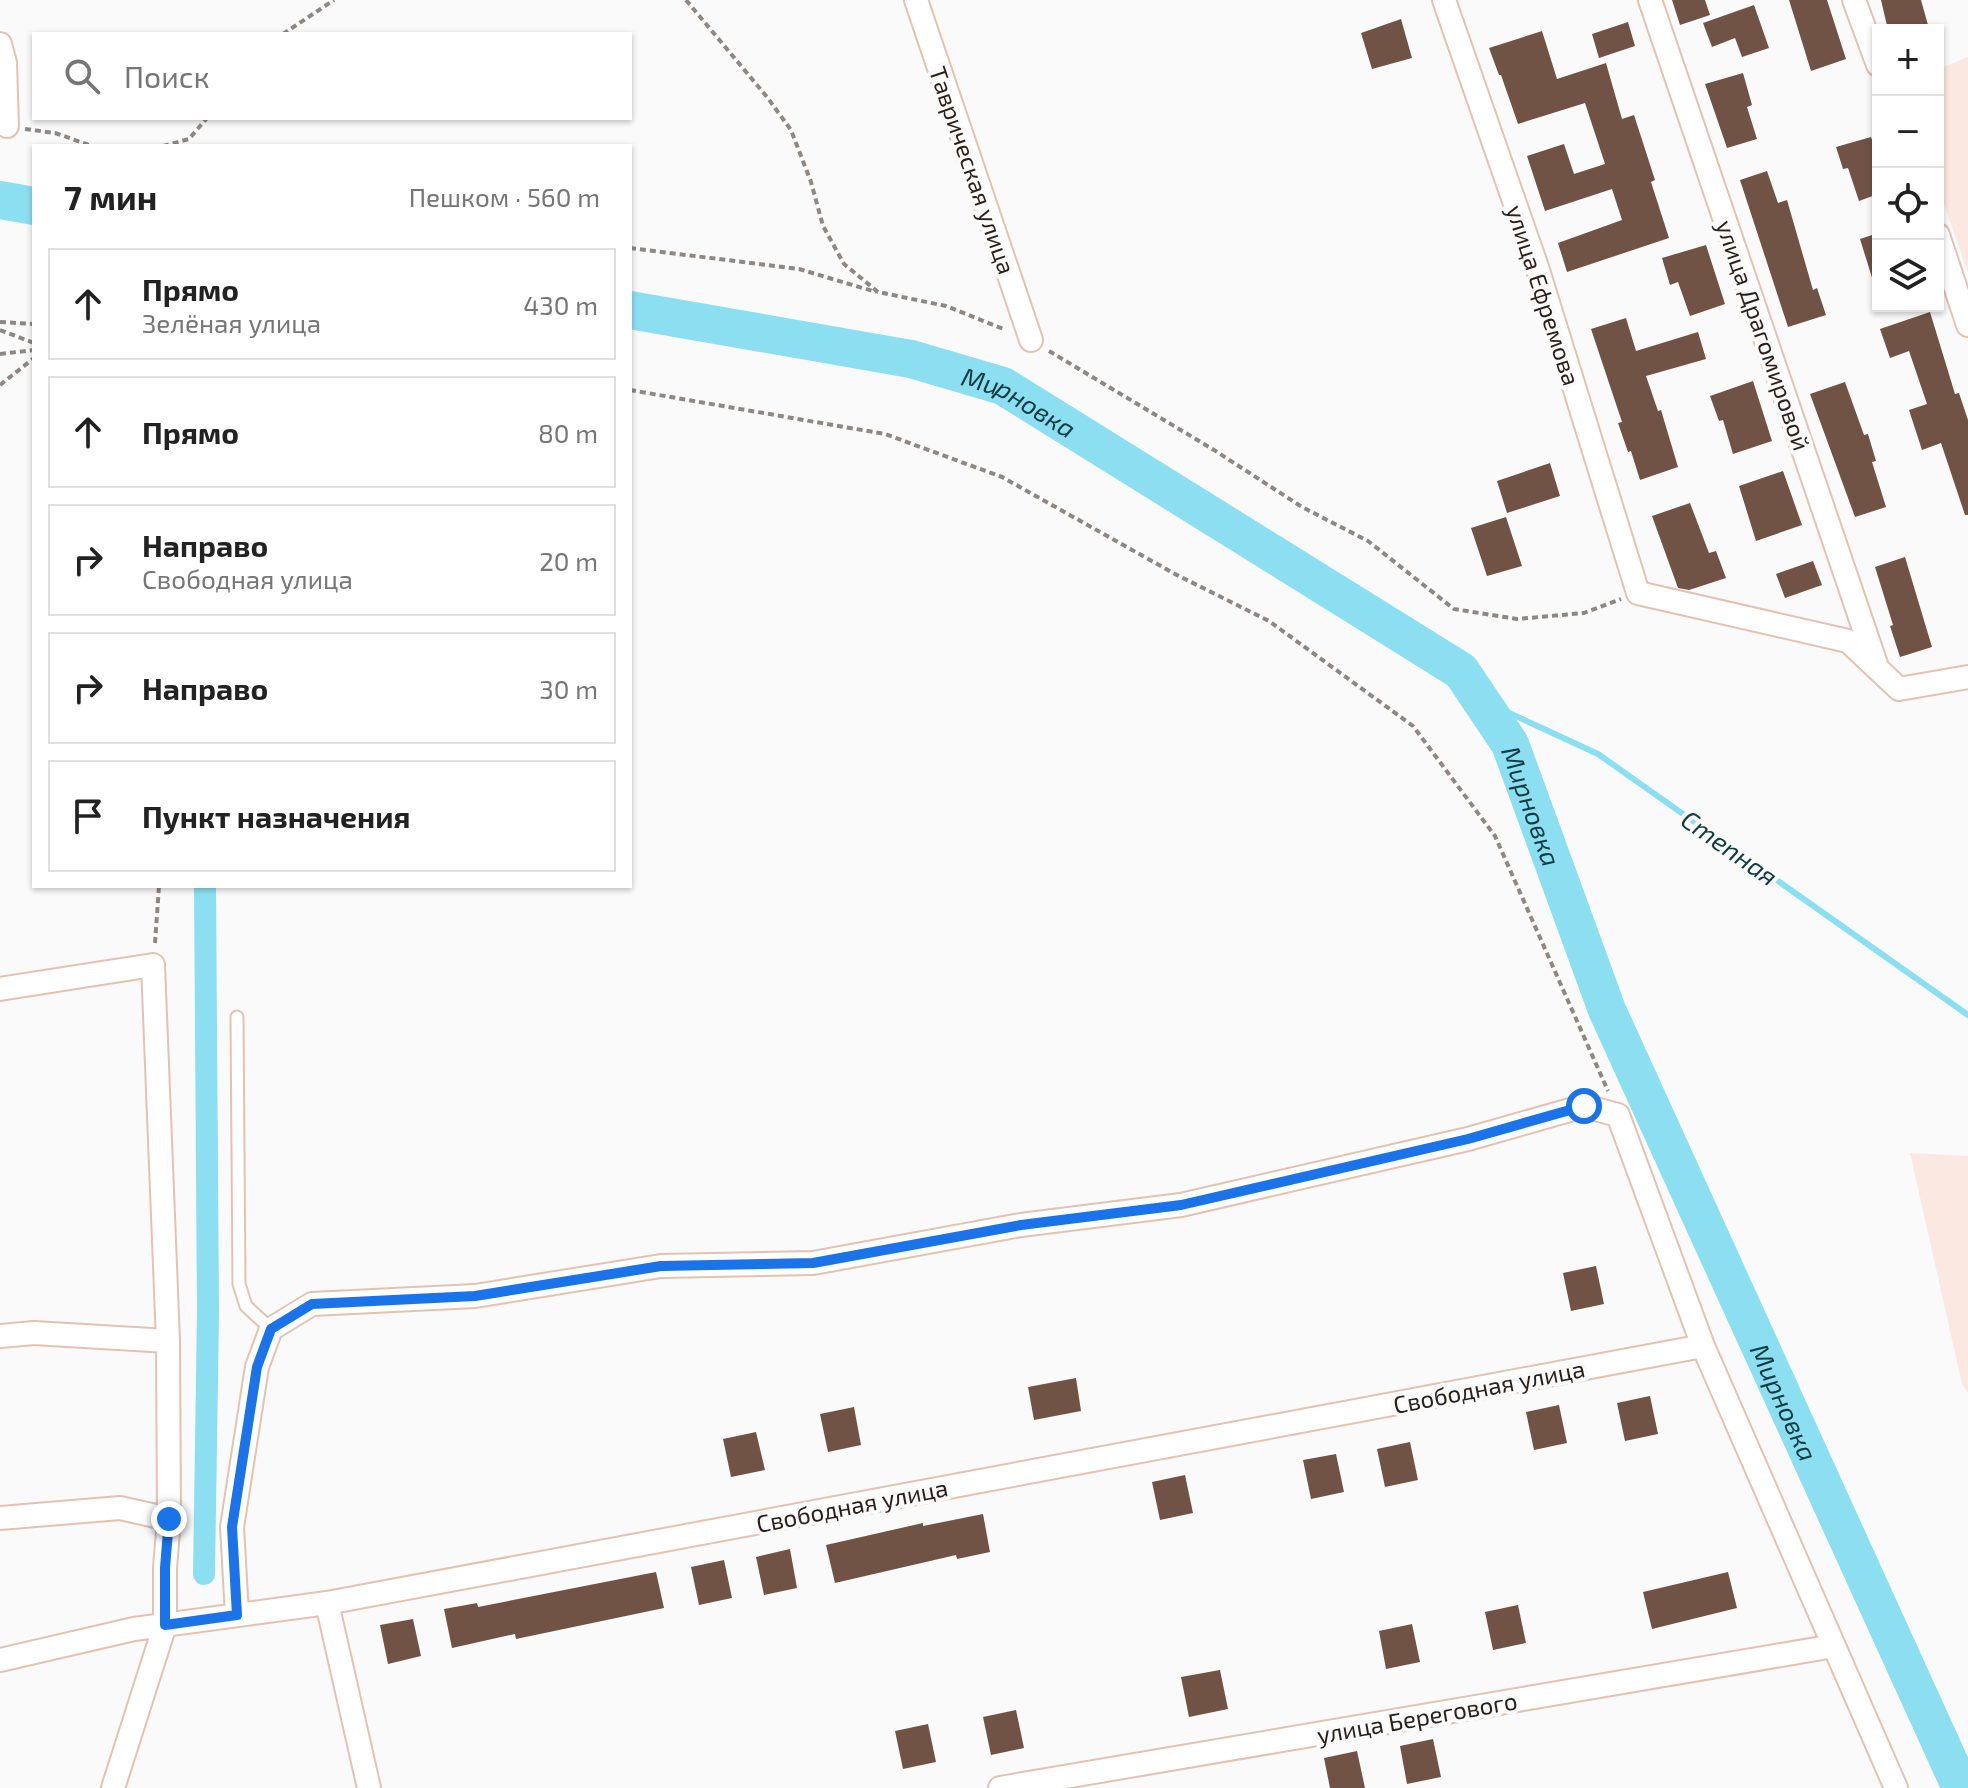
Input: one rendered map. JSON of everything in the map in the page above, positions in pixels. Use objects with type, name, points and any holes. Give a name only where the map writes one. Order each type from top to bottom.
[{"type":"street","name":"Таврическая улица","points":[[916,0],[1031,340]]},
{"type":"street","name":"улица Ефремова","points":[[1444,0],[1537,267],[1638,593]]},
{"type":"street","name":"улица Драгомировой","points":[[1650,0],[1877,669]]},
{"type":"street","points":[[1854,0],[1872,49]]},
{"type":"street","points":[[0,44],[5,63],[7,126]]},
{"type":"street","points":[[1940,240],[1968,325]]},
{"type":"street","points":[[1638,593],[1848,641],[1899,689],[1968,677]]},
{"type":"street","points":[[0,989],[153,965],[168,1341],[169,1519],[165,1625],[113,1788]]},
{"type":"street","points":[[237,1615],[232,1527],[257,1367],[271,1329],[312,1304],[475,1296],[661,1266],[813,1263],[1021,1225],[1181,1205],[1468,1139],[1584,1106],[1618,1115],[1703,1346],[1896,1788]]},
{"type":"street","points":[[0,1336],[34,1333],[168,1341]]},
{"type":"street","name":"Свободная улица","points":[[0,1660],[134,1629],[327,1603],[1703,1346]]},
{"type":"street","points":[[0,1518],[120,1508],[169,1519]]},
{"type":"street","points":[[327,1603],[369,1788]]},
{"type":"street","name":"улица Берегового","points":[[1000,1788],[1834,1646]]},
{"type":"lane","points":[[237,1017],[239,1284],[246,1306],[271,1329]]},
{"type":"path","points":[[286,32],[334,0]]},
{"type":"path","points":[[686,0],[791,130],[811,182],[823,226],[844,264],[878,292]]},
{"type":"path","points":[[170,144],[189,139],[205,120]]},
{"type":"path","points":[[7,126],[55,133],[86,144]]},
{"type":"path","points":[[632,248],[799,269],[878,292],[946,306],[1031,340],[1302,507],[1368,541],[1454,609],[1517,619],[1584,613],[1638,593]]},
{"type":"path","points":[[0,322],[32,324]]},
{"type":"path","points":[[0,330],[32,342]]},
{"type":"path","points":[[0,354],[32,350]]},
{"type":"path","points":[[0,385],[32,360]]},
{"type":"path","points":[[632,390],[885,434],[1002,477],[1175,574],[1269,621],[1377,699],[1413,726],[1495,836],[1618,1115]]},
{"type":"path","points":[[153,965],[159,888]]},
{"type":"shaded area","points":[[1968,57],[1968,273],[1944,204],[1944,67]]},
{"type":"shaded area","points":[[1910,1153],[1968,1156],[1968,1393],[1962,1384]]},
{"type":"building","points":[[1672,0],[1705,0],[1710,15],[1680,25]]},
{"type":"building","points":[[1789,0],[1827,0],[1846,59],[1811,71]]},
{"type":"building","points":[[1881,0],[1921,0],[1928,24],[1887,24]]},
{"type":"building","points":[[1754,5],[1769,48],[1742,57],[1735,38],[1712,47],[1703,23]]},
{"type":"building","points":[[1401,19],[1412,58],[1372,69],[1361,33]]},
{"type":"building","points":[[1628,22],[1635,46],[1599,58],[1592,34]]},
{"type":"building","points":[[1542,31],[1557,79],[1606,63],[1622,119],[1634,115],[1655,180],[1651,182],[1669,238],[1567,272],[1558,243],[1622,220],[1612,189],[1545,211],[1527,156],[1564,144],[1574,174],[1605,164],[1585,103],[1518,124],[1489,48]]},
{"type":"building","points":[[1743,73],[1752,105],[1747,107],[1757,139],[1727,148],[1705,84]]},
{"type":"building","points":[[1871,137],[1872,196],[1859,201],[1848,168],[1843,169],[1836,147]]},
{"type":"building","points":[[1767,171],[1778,203],[1787,200],[1813,290],[1817,288],[1826,315],[1788,327],[1740,180]]},
{"type":"building","points":[[1872,235],[1872,278],[1860,239]]},
{"type":"building","points":[[1706,245],[1725,304],[1690,316],[1678,282],[1670,285],[1662,258]]},
{"type":"building","points":[[1930,312],[1955,394],[1959,393],[1968,420],[1968,515],[1965,515],[1941,443],[1922,450],[1909,410],[1927,404],[1909,351],[1890,358],[1880,329]]},
{"type":"building","points":[[1626,318],[1636,351],[1698,332],[1706,359],[1646,376],[1658,411],[1661,410],[1678,467],[1640,480],[1618,423],[1622,422],[1591,329]]},
{"type":"building","points":[[1753,381],[1772,441],[1733,454],[1723,420],[1719,421],[1710,396]]},
{"type":"building","points":[[1845,382],[1864,435],[1868,434],[1876,461],[1872,462],[1886,507],[1855,517],[1810,394]]},
{"type":"building","points":[[1550,463],[1560,496],[1507,513],[1497,481]]},
{"type":"building","points":[[1783,471],[1802,525],[1756,541],[1739,486]]},
{"type":"building","points":[[1690,503],[1709,553],[1716,551],[1726,578],[1689,590],[1678,588],[1652,516]]},
{"type":"building","points":[[1506,517],[1522,566],[1487,576],[1471,528]]},
{"type":"building","points":[[1905,557],[1932,647],[1900,657],[1875,567]]},
{"type":"building","points":[[1813,561],[1822,585],[1785,598],[1776,574]]},
{"type":"building","points":[[1596,1266],[1604,1304],[1571,1311],[1563,1273]]},
{"type":"building","points":[[1076,1378],[1081,1411],[1034,1420],[1028,1387]]},
{"type":"building","points":[[1650,1396],[1658,1434],[1625,1441],[1617,1403]]},
{"type":"building","points":[[1559,1405],[1567,1443],[1534,1450],[1526,1412]]},
{"type":"building","points":[[854,1407],[861,1445],[828,1452],[820,1414]]},
{"type":"building","points":[[756,1432],[765,1470],[731,1477],[723,1439]]},
{"type":"building","points":[[1410,1442],[1418,1480],[1385,1487],[1377,1449]]},
{"type":"building","points":[[1336,1454],[1344,1492],[1311,1499],[1303,1460]]},
{"type":"building","points":[[1185,1475],[1193,1513],[1160,1520],[1152,1482]]},
{"type":"building","points":[[983,1514],[990,1552],[957,1559],[956,1555],[835,1583],[826,1545],[923,1523],[923,1526]]},
{"type":"building","points":[[790,1549],[797,1588],[764,1595],[756,1557]]},
{"type":"building","points":[[724,1560],[732,1598],[699,1605],[691,1567]]},
{"type":"building","points":[[656,1572],[664,1608],[516,1639],[515,1634],[452,1648],[444,1609],[477,1603],[478,1607]]},
{"type":"building","points":[[1728,1572],[1737,1608],[1652,1629],[1643,1592]]},
{"type":"building","points":[[1518,1605],[1526,1643],[1493,1650],[1485,1612]]},
{"type":"building","points":[[413,1619],[421,1656],[388,1664],[380,1625]]},
{"type":"building","points":[[1412,1624],[1420,1662],[1386,1669],[1379,1631]]},
{"type":"building","points":[[1220,1670],[1228,1709],[1189,1717],[1181,1677]]},
{"type":"building","points":[[1016,1710],[1024,1748],[991,1755],[983,1717]]},
{"type":"building","points":[[928,1724],[936,1762],[903,1769],[895,1731]]},
{"type":"building","points":[[1433,1739],[1441,1777],[1407,1784],[1400,1746]]},
{"type":"building","points":[[1357,1751],[1365,1788],[1330,1788],[1324,1758]]},
{"type":"waterway","name":"Мирновка","points":[[0,200],[32,206]]},
{"type":"waterway","name":"Мирновка","points":[[632,310],[911,359],[1003,386],[1461,671],[1510,744],[1607,1010],[1961,1788]]},
{"type":"waterway","name":"Степная","points":[[1481,700],[1598,754],[1968,1015]]},
{"type":"waterway","points":[[204,1574],[208,1313],[205,888]]},
{"type":"route","points":[[169,1519],[165,1625],[237,1615],[232,1527],[257,1367],[271,1329],[312,1304],[475,1296],[661,1266],[813,1263],[1021,1225],[1181,1205],[1468,1139],[1584,1106]]}]
